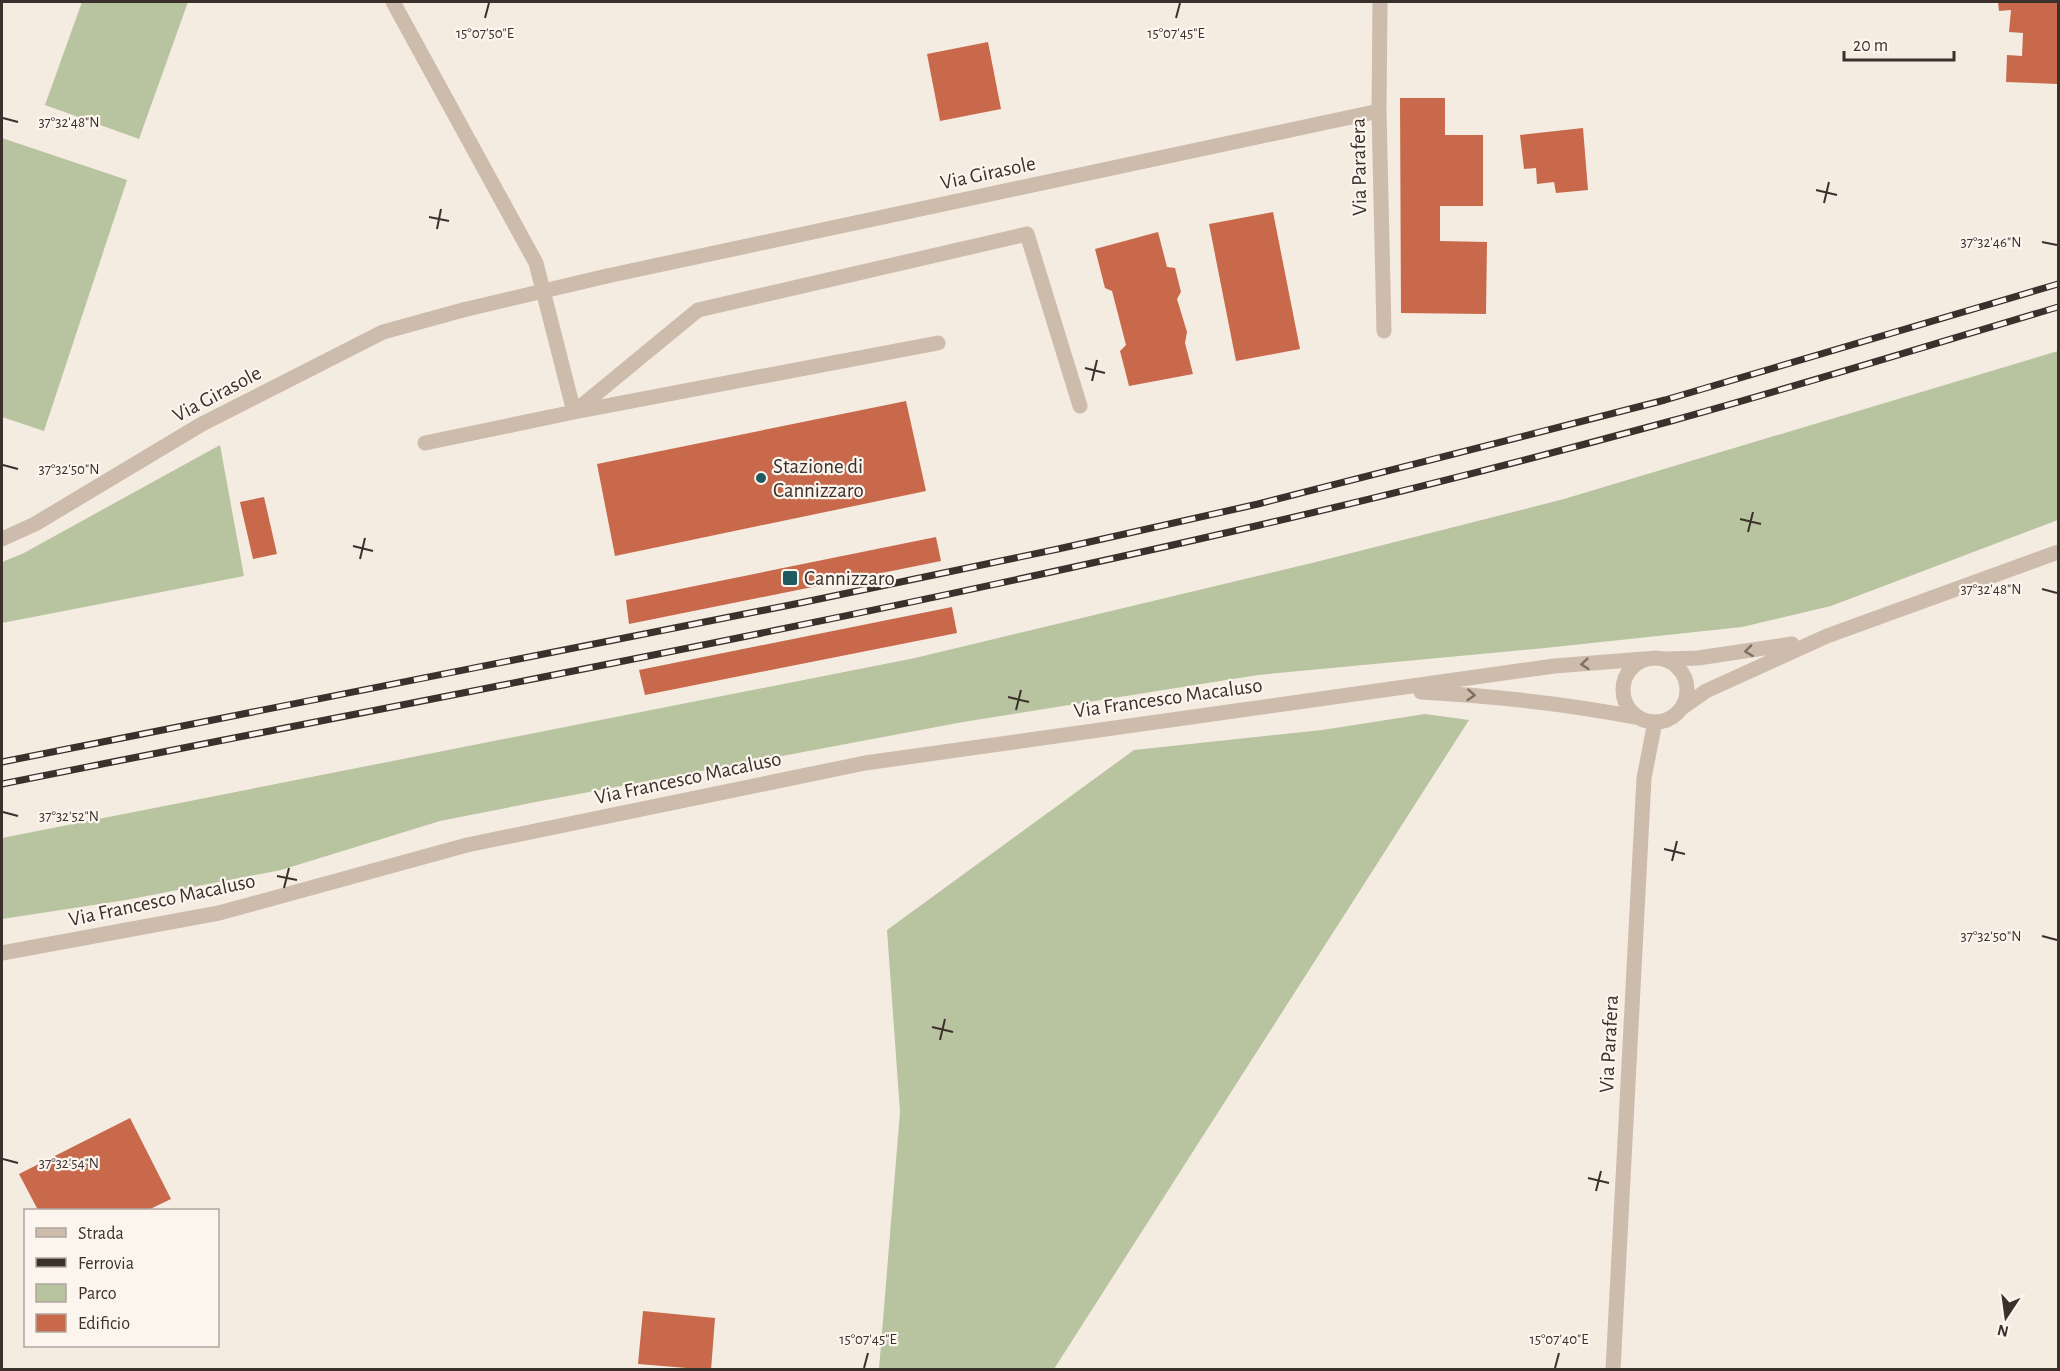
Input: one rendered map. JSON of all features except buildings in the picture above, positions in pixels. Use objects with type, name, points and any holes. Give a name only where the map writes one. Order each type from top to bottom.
[{"type":"street","points":[[393,2],[536,263],[574,412]]},
{"type":"street","name":"Via Parafera","points":[[1380,2],[1379,111],[1384,331]]},
{"type":"street","name":"Via Girasole","points":[[2,539],[36,524],[202,424],[383,332],[607,276],[1379,111]]},
{"type":"street","points":[[574,412],[698,310],[1027,234],[1080,406]]},
{"type":"street","points":[[425,443],[574,412],[938,343]]},
{"type":"street","points":[[1391,690],[1506,697],[1648,720],[1670,718],[1706,691],[1827,636],[2058,552]]},
{"type":"street","points":[[1391,690],[1554,666],[1658,657],[1698,658],[1779,647],[1827,636]]},
{"type":"street","points":[[1644,659],[1627,673],[1623,688],[1625,702],[1634,714],[1648,720]]},
{"type":"street","points":[[1666,659],[1678,667],[1686,680],[1687,695],[1682,708]]},
{"type":"street","name":"Via Francesco Macaluso","points":[[2,953],[219,913],[467,845],[865,763],[1391,690]]},
{"type":"street","name":"Via Parafera","points":[[1613,1370],[1648,720]]},
{"type":"green space","points":[[82,2],[188,2],[139,139],[45,105]]},
{"type":"green space","points":[[2,138],[127,180],[44,431],[2,417]]},
{"type":"green space","points":[[2058,351],[2058,520],[1831,606],[1742,627],[1258,675],[963,722],[440,821],[281,870],[126,900],[2,919],[2,838],[915,658],[1316,562],[1564,499]]},
{"type":"green space","points":[[220,445],[244,576],[2,623],[2,562],[22,554]]},
{"type":"green space","points":[[1425,714],[1469,720],[1054,1369],[879,1369],[900,1112],[887,930],[1134,750],[1322,730]]},
{"type":"railway","points":[[2,762],[800,603],[1258,504],[1665,400],[2058,284]]},
{"type":"railway","points":[[2,784],[946,595],[1260,525],[1466,475],[1671,421],[2058,307]]},
{"type":"place","name":"Stazione di Cannizzaro","points":[[761,478]]},
{"type":"place","name":"Cannizzaro","points":[[790,578]]}]
